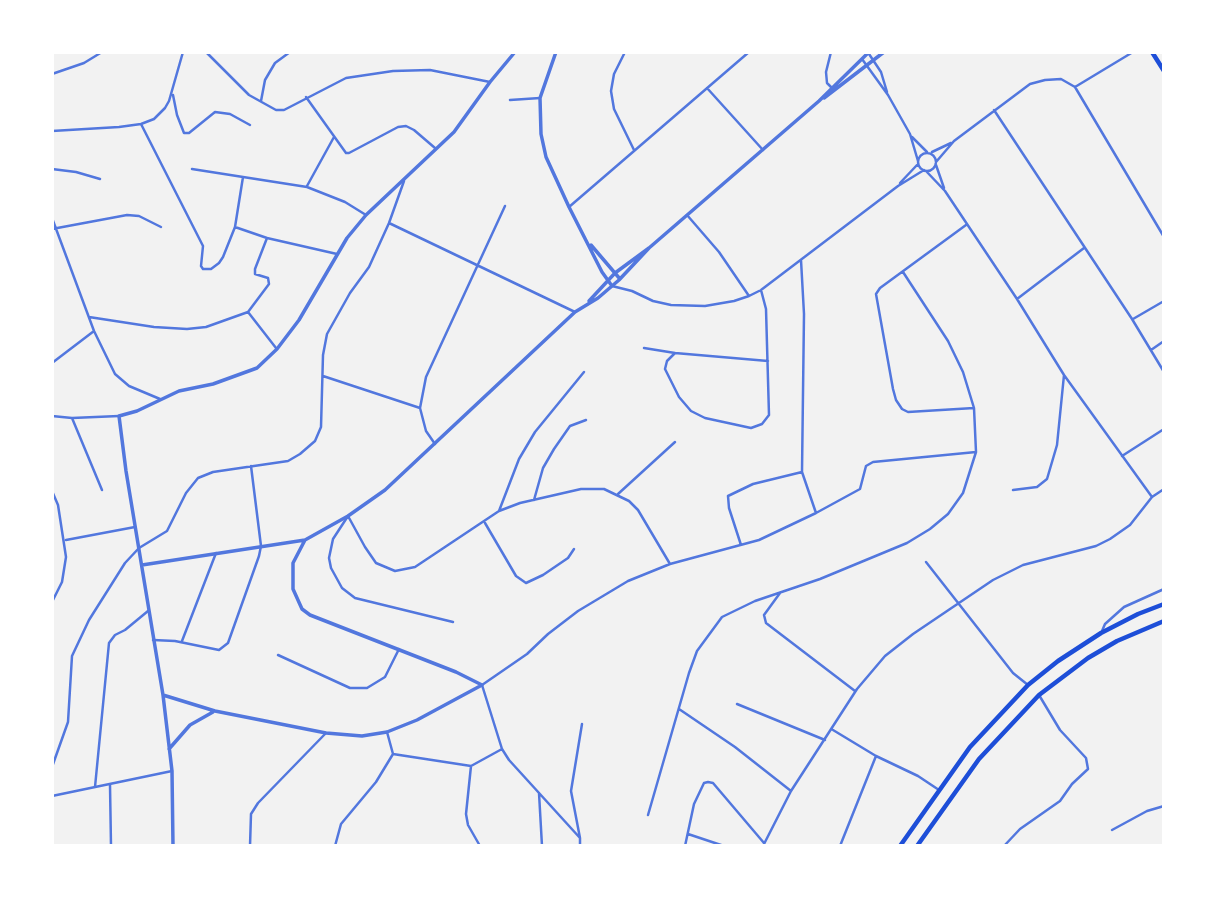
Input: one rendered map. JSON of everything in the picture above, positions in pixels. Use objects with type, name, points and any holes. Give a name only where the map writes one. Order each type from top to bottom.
[{"type":"main road","points":[[1152,52],[1164,71]]},
{"type":"main road","points":[[900,845],[970,747],[1028,685],[1058,661],[1101,633],[1164,604]]},
{"type":"main road","points":[[917,845],[979,759],[1039,695],[1088,658],[1117,641],[1164,621]]},
{"type":"street","points":[[52,74],[84,64],[102,52]]},
{"type":"street","points":[[52,131],[141,124],[160,114],[173,91],[183,52]]},
{"type":"street","points":[[206,52],[249,95],[270,108],[284,110],[346,78],[393,71],[430,70],[490,82]]},
{"type":"street","points":[[261,102],[265,80],[275,63],[290,52]]},
{"type":"street","points":[[52,416],[119,416],[137,411],[179,391],[213,384],[257,368],[277,349],[299,320],[337,254],[366,215],[454,132],[515,52]]},
{"type":"street","points":[[556,52],[540,98],[541,134],[546,157],[607,280],[612,286],[653,301],[671,305],[705,306],[734,301],[761,290],[898,186],[925,170],[932,169],[954,141]]},
{"type":"street","points":[[625,52],[614,74],[611,91],[614,109],[635,151]]},
{"type":"street","points":[[569,207],[749,52]]},
{"type":"street","points":[[831,52],[826,77],[831,87]]},
{"type":"street","points":[[588,303],[615,273],[649,248],[819,101],[884,52]]},
{"type":"street","points":[[1075,87],[1133,52]]},
{"type":"street","points":[[819,101],[869,53],[881,72],[888,95]]},
{"type":"street","points":[[862,60],[888,95],[910,134],[918,162],[945,191],[1064,375],[1152,497]]},
{"type":"street","points":[[898,186],[918,162],[920,155],[954,141],[1030,84],[1061,79],[1075,87],[1164,237]]},
{"type":"street","points":[[707,88],[763,150]]},
{"type":"street","points":[[173,91],[177,115],[184,133],[189,133],[215,112],[230,114],[250,125]]},
{"type":"street","points":[[306,97],[346,153],[398,127],[406,126],[436,149]]},
{"type":"street","points":[[510,100],[540,98]]},
{"type":"street","points":[[994,110],[1164,372]]},
{"type":"street","points":[[141,124],[203,246],[203,270],[211,269],[219,263],[235,227],[243,177]]},
{"type":"street","points":[[910,134],[936,163],[945,191]]},
{"type":"street","points":[[307,187],[334,137]]},
{"type":"street","points":[[52,169],[100,179]]},
{"type":"street","points":[[192,169],[307,187],[345,202],[366,215]]},
{"type":"street","points":[[52,767],[68,722],[70,667],[78,641],[116,576],[139,548],[167,531],[186,493],[198,478],[213,472],[288,461],[315,441],[321,427],[321,375],[327,334],[350,293],[369,267],[404,181]]},
{"type":"street","points":[[435,444],[426,431],[420,408],[426,377],[505,206]]},
{"type":"street","points":[[52,229],[133,215],[161,227]]},
{"type":"street","points":[[687,215],[719,252],[749,296]]},
{"type":"street","points":[[52,218],[105,358],[121,381],[160,399]]},
{"type":"street","points":[[389,223],[575,312]]},
{"type":"street","points":[[1158,227],[1164,224]]},
{"type":"street","points":[[966,225],[880,288],[876,294],[895,400],[902,409],[908,412],[974,408]]},
{"type":"street","points":[[235,227],[267,238],[337,254]]},
{"type":"street","points":[[89,317],[187,329],[206,327],[248,312],[269,284],[268,278],[255,274],[267,238]]},
{"type":"street","points":[[588,240],[620,279],[621,288]]},
{"type":"street","points":[[142,565],[305,540],[348,516],[385,490],[575,312],[620,279],[649,248]]},
{"type":"street","points":[[1017,299],[1084,248]]},
{"type":"street","points":[[801,259],[804,314],[802,472],[816,513]]},
{"type":"street","points":[[648,815],[697,651],[722,617],[876,557],[930,529],[948,514],[963,493],[975,452],[974,408],[963,372],[948,341],[903,272]]},
{"type":"street","points":[[675,353],[667,361],[665,369],[674,390],[691,411],[705,418],[751,428],[762,424],[769,415],[766,309],[761,290]]},
{"type":"street","points":[[1132,319],[1164,301]]},
{"type":"street","points":[[248,312],[277,349]]},
{"type":"street","points":[[52,363],[94,331]]},
{"type":"street","points":[[1151,350],[1164,341]]},
{"type":"street","points":[[644,348],[768,361]]},
{"type":"street","points":[[499,512],[519,459],[535,432],[584,372]]},
{"type":"street","points":[[321,375],[420,408]]},
{"type":"street","points":[[1013,490],[1037,487],[1047,479],[1057,445],[1064,375]]},
{"type":"street","points":[[119,416],[163,695],[172,771],[173,845]]},
{"type":"street","points":[[72,418],[102,490]]},
{"type":"street","points":[[534,500],[543,468],[554,449],[570,426],[586,420]]},
{"type":"street","points":[[1122,456],[1164,429]]},
{"type":"street","points":[[618,494],[675,442]]},
{"type":"street","points":[[163,695],[215,711],[326,733],[362,736],[387,732],[417,720],[482,685],[527,654],[578,611],[628,581],[670,564],[759,540],[860,489],[866,466],[873,462],[975,452]]},
{"type":"street","points":[[153,640],[215,650],[225,648],[246,595],[261,546],[251,466]]},
{"type":"street","points":[[741,545],[729,508],[728,496],[753,484],[802,472]]},
{"type":"street","points":[[348,516],[376,563],[395,571],[415,567],[499,512],[534,500],[588,489],[604,489],[629,500],[638,510],[670,564]]},
{"type":"street","points":[[685,845],[694,804],[704,783],[708,782],[713,783],[764,844],[791,791],[856,692],[885,656],[993,580],[1023,565],[1096,546],[1110,539],[1130,526],[1152,497],[1164,489]]},
{"type":"street","points":[[52,491],[65,540],[65,571],[52,602]]},
{"type":"street","points":[[348,516],[333,539],[329,558],[331,568],[342,588],[355,597],[453,622]]},
{"type":"street","points":[[485,523],[516,576],[526,583],[568,558],[574,549]]},
{"type":"street","points":[[65,540],[135,527]]},
{"type":"street","points":[[305,540],[291,573],[293,589],[302,609],[310,615],[457,672],[482,685],[502,749],[580,838]]},
{"type":"street","points":[[182,643],[216,553]]},
{"type":"street","points":[[926,562],[1013,673],[1028,685]]},
{"type":"street","points":[[1101,633],[1105,624],[1124,607],[1164,589]]},
{"type":"street","points":[[780,593],[764,615],[766,623],[856,692]]},
{"type":"street","points":[[95,787],[109,643],[149,611]]},
{"type":"street","points":[[278,655],[350,688],[367,688],[385,677],[399,649]]},
{"type":"street","points":[[1004,845],[1060,801],[1072,783],[1088,769],[1086,758],[1060,730],[1039,695]]},
{"type":"street","points":[[737,704],[825,740]]},
{"type":"street","points":[[679,709],[735,747],[791,791]]},
{"type":"street","points":[[169,750],[190,725],[215,711]]},
{"type":"street","points":[[580,845],[570,791],[582,724]]},
{"type":"street","points":[[833,730],[939,790]]},
{"type":"street","points":[[335,845],[341,824],[376,782],[393,754],[387,732]]},
{"type":"street","points":[[250,845],[251,814],[258,803],[326,733]]},
{"type":"street","points":[[393,754],[471,766],[502,749]]},
{"type":"street","points":[[840,845],[876,756]]},
{"type":"street","points":[[471,766],[466,814],[468,825],[480,845]]},
{"type":"street","points":[[52,796],[172,771]]},
{"type":"street","points":[[110,785],[111,845]]},
{"type":"street","points":[[539,793],[542,845]]},
{"type":"street","points":[[1112,830],[1147,811],[1164,806]]},
{"type":"street","points":[[688,834],[724,845]]}]
